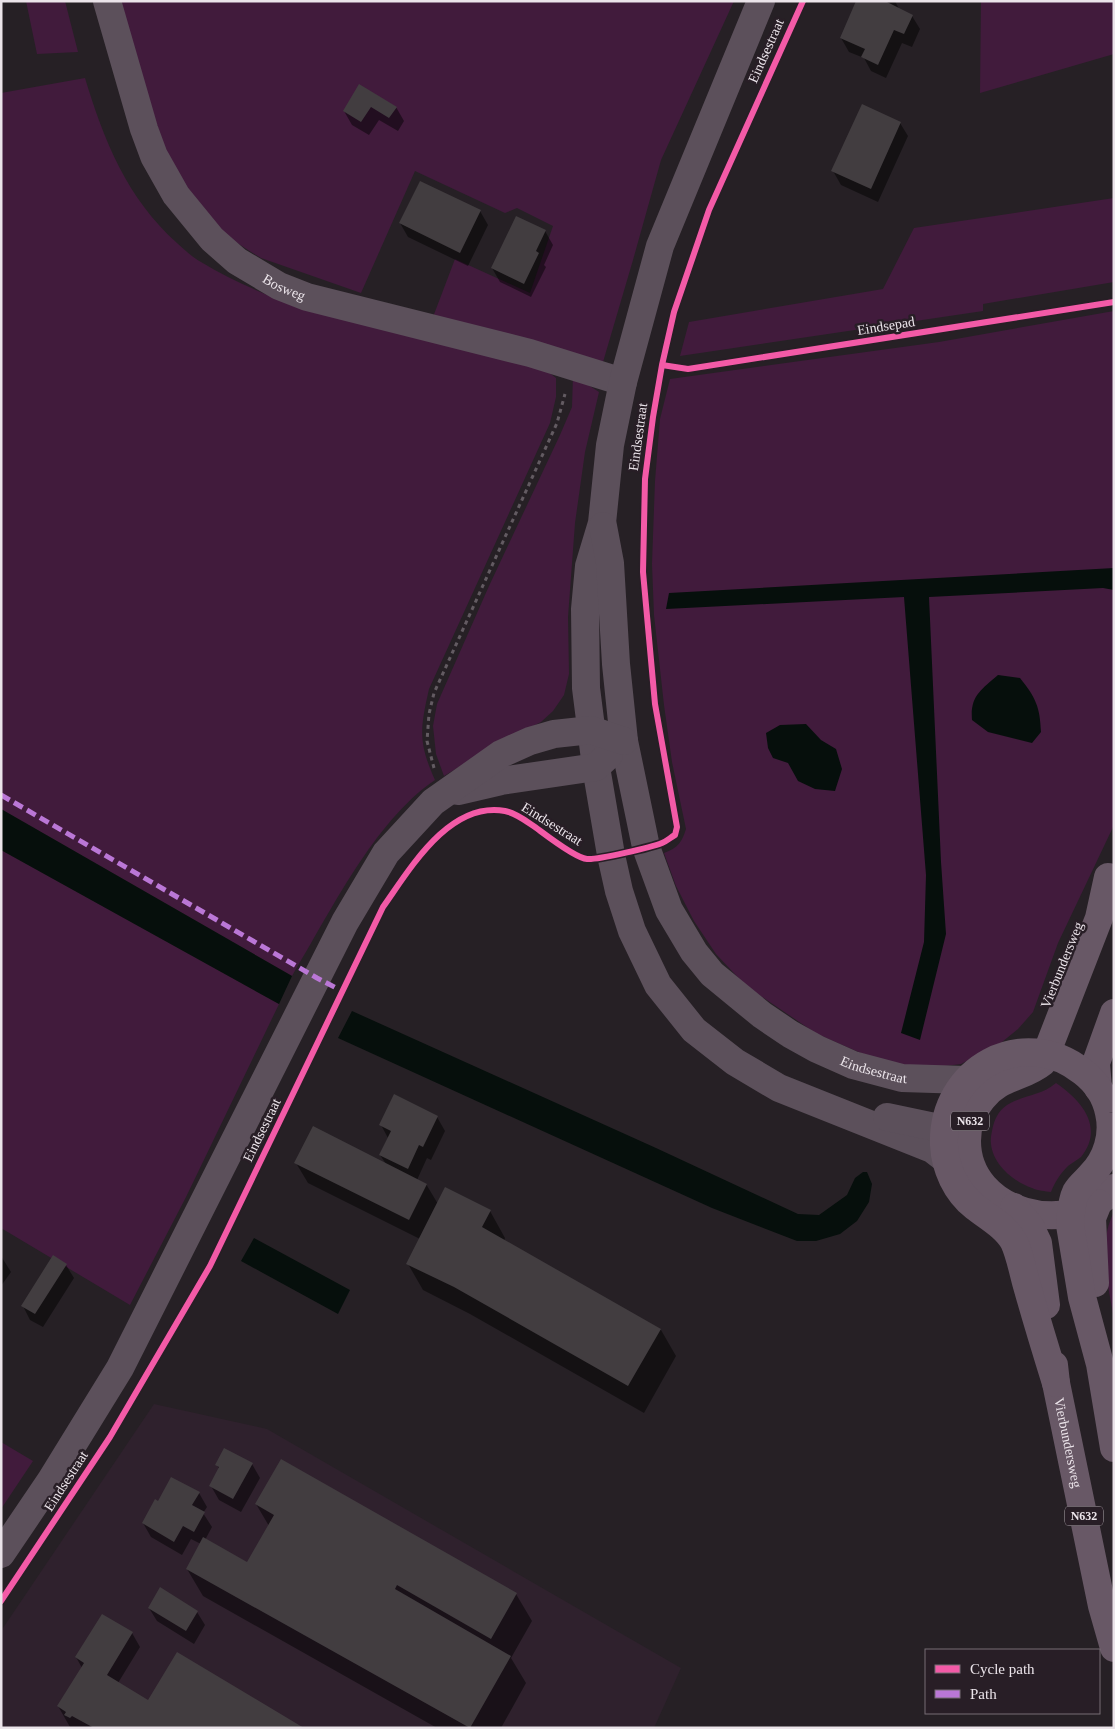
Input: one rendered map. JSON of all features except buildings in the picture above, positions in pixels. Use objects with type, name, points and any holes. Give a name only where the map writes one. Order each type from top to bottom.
[{"type":"main road","name":"Vierbundersweg","points":[[1017,1052],[1028,1042],[1049,1004],[1082,916],[1111,872]]},
{"type":"main road","name":"Vierbundersweg","points":[[1046,1053],[1099,918],[1111,872]]},
{"type":"main road","name":"N632","points":[[1098,1088],[1096,1063],[1114,1013]]},
{"type":"main road","name":"N632","points":[[1106,1195],[1085,1209],[1070,1214],[1042,1215],[1028,1212],[1008,1218],[964,1196],[956,1185],[956,1153],[944,1129],[949,1109],[956,1093],[975,1071],[1002,1056],[1017,1052],[1046,1053],[1075,1065],[1088,1075],[1105,1099],[1111,1126],[1110,1140],[1100,1165],[1081,1184],[1075,1193],[1070,1214],[1070,1225],[1082,1297],[1100,1364],[1114,1448]]},
{"type":"main road","name":"N632","points":[[956,1153],[967,1135],[974,1109],[982,1098],[1002,1081],[1034,1069],[1043,1062],[1046,1053]]},
{"type":"main road","name":"N632","points":[[1100,1364],[1092,1218],[1106,1195]]},
{"type":"main road","name":"Vierbundersweg","points":[[1008,1218],[1013,1242],[1056,1383],[1102,1606],[1114,1648]]},
{"type":"street","name":"Bosweg","points":[[107,1],[144,129],[154,156],[176,195],[212,239],[237,261],[279,286],[307,296],[530,353],[623,382]]},
{"type":"street","name":"Eindsestraat","points":[[761,1],[660,246],[623,382],[610,445],[602,522],[589,566],[585,609],[586,688],[596,767],[611,855],[619,891],[632,931],[658,986],[694,1030],[735,1062],[779,1088],[932,1149],[956,1153]]},
{"type":"street","name":"Eindsestraat","points":[[602,522],[610,563],[616,664],[624,742],[646,847],[669,910],[694,952],[712,974],[762,1015],[817,1049],[853,1065],[902,1078],[966,1080]]},
{"type":"street","name":"Eindsestraat","points":[[1,1554],[51,1480],[120,1368],[345,922],[386,853],[434,802],[508,750],[554,734],[592,730],[624,742]]},
{"type":"street","points":[[596,767],[624,742]]},
{"type":"street","name":"Eindsestraat","points":[[445,794],[501,781],[596,767]]},
{"type":"street","name":"Eindsestraat","points":[[803,1098],[944,1129]]},
{"type":"path","points":[[445,794],[434,770],[427,741],[429,714],[434,693],[557,423],[566,392],[569,366]]},
{"type":"shaded area","points":[[26,1],[65,1],[78,52],[37,54]]},
{"type":"shaded area","points":[[115,1],[734,1],[661,160],[603,362],[433,317],[455,259],[530,293],[553,226],[517,208],[505,213],[415,171],[361,293],[261,258],[225,235],[176,181]]},
{"type":"shaded area","points":[[981,1],[1114,1],[1114,54],[980,93]]},
{"type":"shaded area","points":[[85,78],[109,146],[131,188],[159,226],[198,260],[229,277],[277,299],[542,367],[556,378],[556,397],[550,423],[429,689],[422,725],[422,735],[429,767],[435,780],[392,819],[373,843],[338,897],[292,976],[1,809],[1,93]]},
{"type":"shaded area","points":[[1114,198],[1114,282],[983,304],[983,311],[680,356],[689,322],[883,289],[914,228]]},
{"type":"shaded area","points":[[1114,311],[1114,825],[1058,943],[1033,1012],[1018,1029],[1002,1042],[961,1064],[922,1069],[877,1060],[817,1034],[746,986],[716,954],[694,921],[676,886],[664,853],[679,844],[686,829],[672,762],[664,705],[654,615],[652,564],[655,481],[660,419],[670,379],[939,342]]},
{"type":"shaded area","points":[[573,375],[599,392],[585,452],[575,523],[568,617],[569,674],[564,695],[553,711],[541,722],[499,743],[444,776],[436,754],[433,726],[437,704],[572,407]]},
{"type":"shaded area","points":[[1114,568],[1114,590],[1103,588],[929,597],[946,934],[920,1040],[901,1033],[924,942],[926,875],[904,597],[666,609],[669,593]]},
{"type":"shaded area","points":[[998,675],[1020,678],[1033,697],[1040,716],[1041,732],[1032,743],[988,732],[972,720],[975,699]]},
{"type":"shaded area","points":[[806,724],[821,740],[836,749],[842,769],[835,791],[815,789],[798,781],[788,763],[773,758],[768,748],[766,733],[780,725]]},
{"type":"shaded area","points":[[1,809],[292,976],[279,1004],[1,850]]},
{"type":"shaded area","points":[[1,850],[279,1004],[186,1197],[130,1305],[1,1228]]},
{"type":"shaded area","points":[[352,1011],[798,1214],[819,1215],[847,1195],[855,1178],[863,1172],[867,1172],[872,1184],[869,1202],[857,1221],[840,1234],[816,1241],[797,1241],[712,1208],[338,1038]]},
{"type":"shaded area","points":[[1056,1083],[1081,1106],[1087,1115],[1091,1135],[1088,1146],[1081,1157],[1068,1166],[1056,1181],[1051,1192],[1037,1190],[1023,1184],[1007,1173],[992,1150],[991,1141],[995,1120],[1004,1107],[1044,1091]]},
{"type":"shaded area","points":[[1114,1212],[1114,1319],[1105,1265],[1105,1251],[1109,1225]]},
{"type":"shaded area","points":[[254,1238],[350,1290],[338,1314],[241,1261]]},
{"type":"shaded area","points":[[154,1404],[267,1429],[681,1668],[654,1728],[1,1728],[1,1631]]},
{"type":"shaded area","points":[[1,1442],[33,1461],[1,1509]]},
{"type":"marked path","points":[[1,795],[342,991]]},
{"type":"cycle path","points":[[1,1601],[110,1437],[210,1266],[383,907],[433,841],[466,816],[485,811],[513,813],[568,851],[587,859],[648,847],[662,843],[675,835],[677,827],[655,704],[643,572],[645,479],[653,417],[674,312],[709,210],[803,1]]},
{"type":"cycle path","name":"Eindsepad","points":[[662,365],[688,369],[1114,302]]}]
